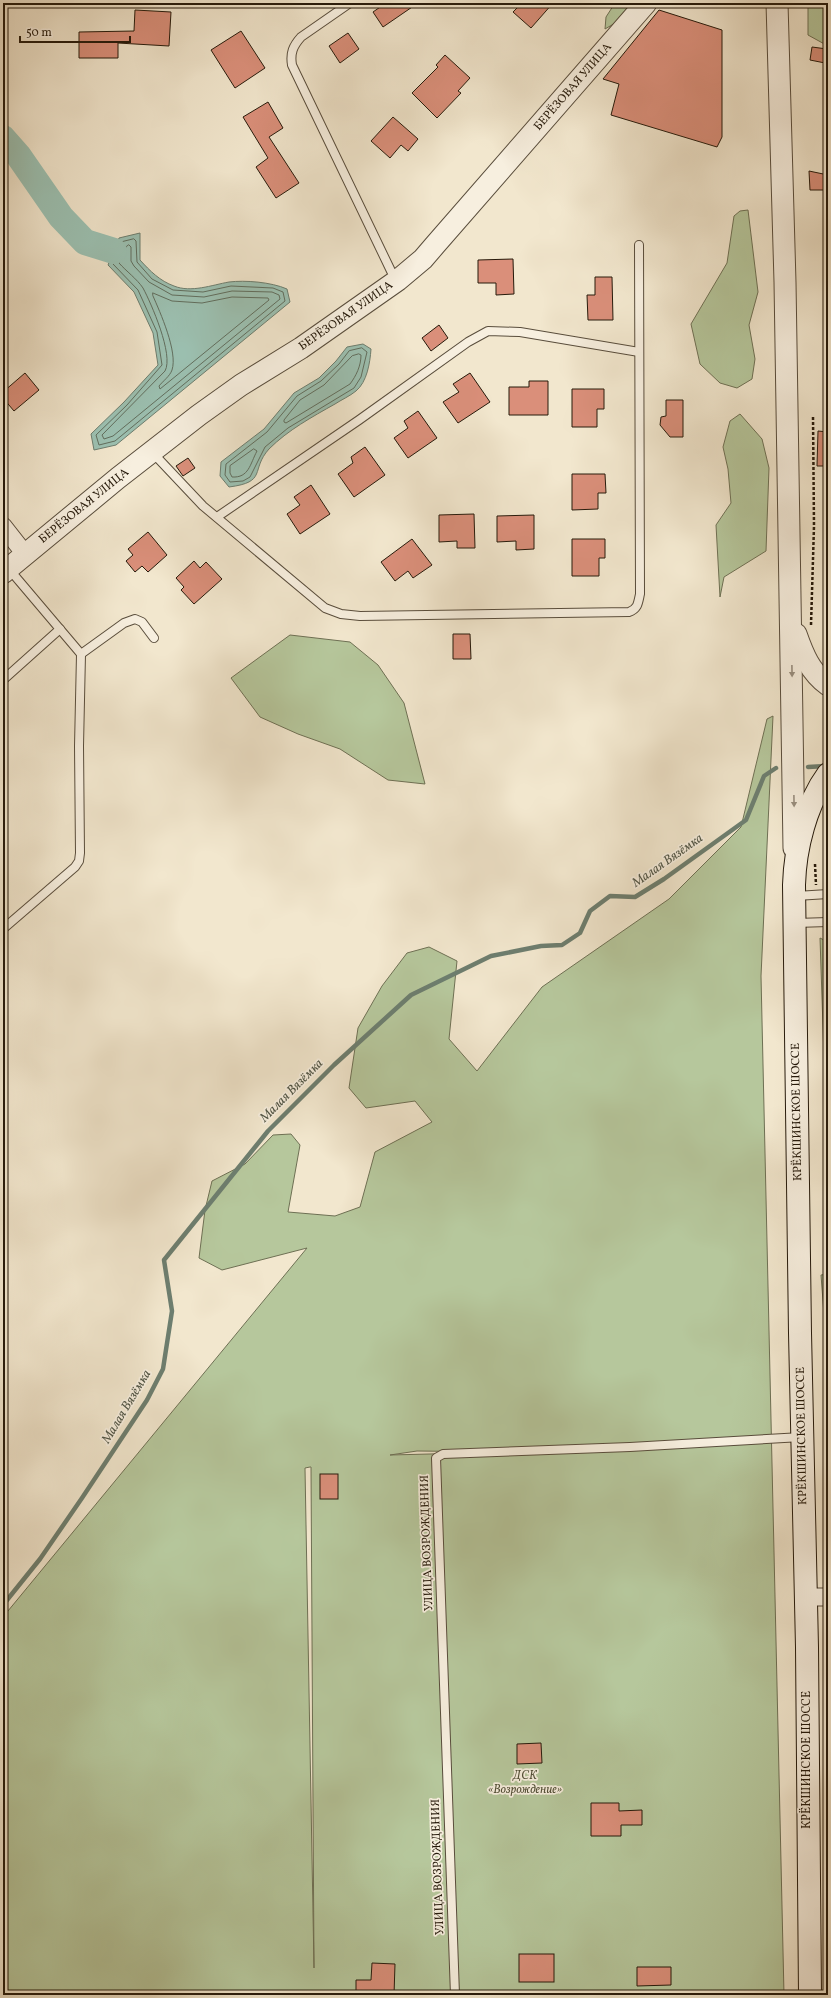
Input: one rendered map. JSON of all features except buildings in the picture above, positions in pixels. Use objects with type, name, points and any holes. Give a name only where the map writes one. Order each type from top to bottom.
[{"type":"main road","name":"КРЁКШИНСКОЕ ШОССЕ","points":[[810,1995],[806,1596],[802,1437],[795,886],[804,822],[812,800],[828,774]]},
{"type":"street","name":"БЕРЁЗОВАЯ УЛИЦА","points":[[6,571],[152,451],[220,400],[301,348],[398,280],[423,259],[646,3]]},
{"type":"street","points":[[764,3],[779,55]]},
{"type":"street","points":[[777,3],[786,282],[795,886]]},
{"type":"street","points":[[3,526],[25,554]]},
{"type":"street","points":[[790,618],[805,659],[812,669],[828,684]]},
{"type":"street","points":[[806,1596],[828,1597]]},
{"type":"lane","points":[[350,3],[301,37],[295,44],[291,58],[292,65],[390,271],[398,280]]},
{"type":"lane","points":[[152,451],[203,506],[326,608],[341,614],[360,616],[629,612],[635,610],[640,594],[639,245]]},
{"type":"lane","points":[[217,517],[359,420],[468,342],[488,331],[520,332],[639,352]]},
{"type":"lane","points":[[3,929],[79,862],[81,654],[6,571]]},
{"type":"lane","points":[[81,654],[124,623],[135,619],[142,622],[154,638]]},
{"type":"lane","points":[[3,680],[60,629]]},
{"type":"lane","points":[[795,886],[828,894]]},
{"type":"lane","points":[[795,923],[828,922]]},
{"type":"lane","name":"УЛИЦА ВОЗРОЖДЕНИЯ","points":[[455,1995],[436,1473],[438,1455],[802,1437]]},
{"type":"path","points":[[811,628],[814,526],[813,416]]},
{"type":"green space","points":[[615,3],[631,3],[617,22],[605,29],[606,17]]},
{"type":"green space","points":[[808,3],[828,3],[828,46],[808,35]]},
{"type":"green space","points":[[748,210],[758,292],[749,325],[755,359],[752,379],[737,388],[720,383],[700,364],[691,324],[727,263],[734,216],[740,211]]},
{"type":"green space","points":[[740,414],[762,439],[769,468],[766,551],[724,577],[720,597],[716,525],[731,503],[728,469],[723,447],[730,421]]},
{"type":"green space","points":[[290,635],[350,642],[378,665],[404,703],[425,784],[388,780],[340,749],[298,734],[260,717],[231,678]]},
{"type":"green space","name":"ДСК «Возрождение»","points":[[773,716],[761,976],[784,1995],[3,1995],[3,1617],[307,1248],[222,1270],[199,1258],[205,1210],[212,1181],[245,1164],[273,1135],[291,1134],[300,1145],[288,1212],[335,1216],[360,1207],[375,1152],[432,1122],[415,1101],[366,1108],[349,1088],[358,1028],[382,986],[407,953],[429,947],[457,961],[449,1039],[477,1071],[542,987],[669,899],[741,827],[767,719]],"holes":[[[417,1451],[509,1452],[390,1455]],[[311,1467],[314,1968],[305,1468]]]},
{"type":"green space","points":[[820,938],[828,942],[828,1056],[824,1057]]},
{"type":"green space","points":[[828,1274],[828,1367],[821,1275]]},
{"type":"water","points":[[140,233],[140,260],[156,275],[169,284],[181,288],[194,289],[235,281],[266,283],[287,289],[290,302],[116,445],[94,450],[91,434],[124,402],[158,365],[153,333],[134,292],[108,265],[119,238]]},
{"type":"water","points":[[363,344],[371,349],[367,372],[360,387],[351,395],[300,424],[276,442],[263,456],[254,478],[249,482],[229,487],[220,476],[221,462],[264,429],[294,393],[319,378],[336,361],[347,347]]},
{"type":"waterway","points":[[3,138],[18,155],[61,217],[85,242],[114,251]]},
{"type":"waterway","name":"Малая Вязёмка","points":[[808,767],[826,766]]},
{"type":"waterway","name":"Малая Вязёмка","points":[[3,1605],[40,1559],[82,1498],[147,1400],[163,1369],[172,1311],[164,1260],[268,1131],[334,1065],[411,995],[491,956],[541,946],[562,945],[580,933],[590,911],[610,896],[635,897],[664,879],[746,820],[764,776],[776,768]]}]
